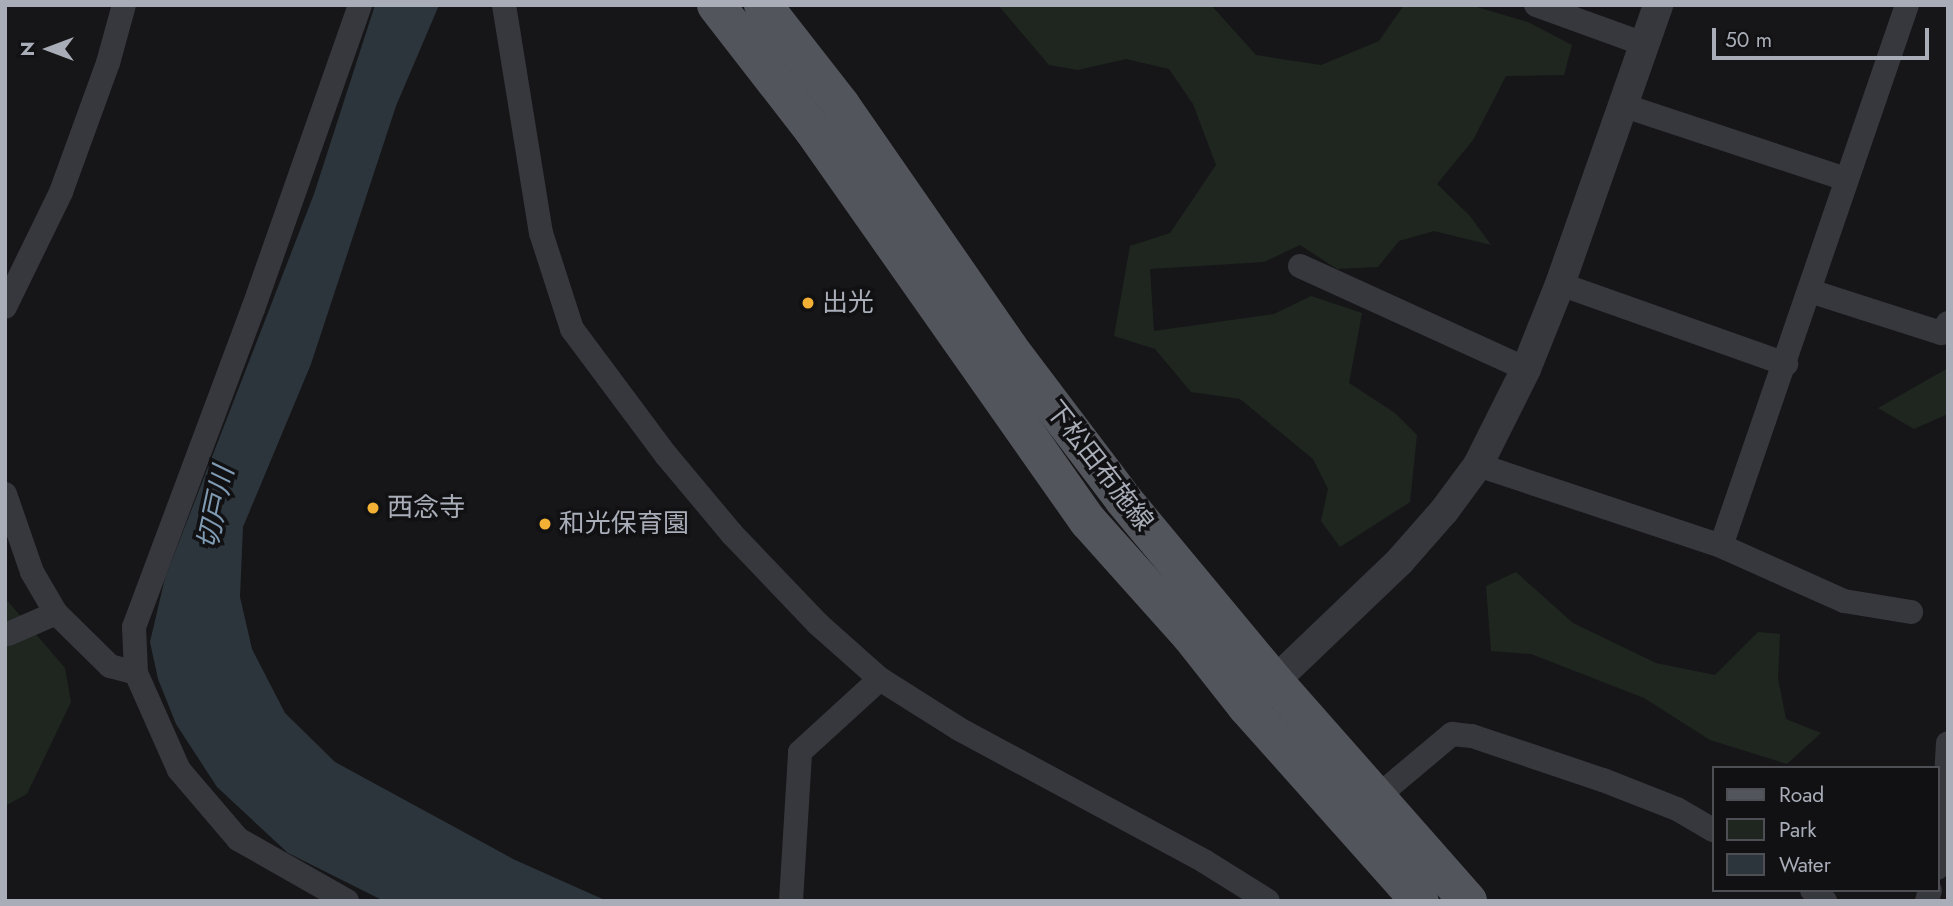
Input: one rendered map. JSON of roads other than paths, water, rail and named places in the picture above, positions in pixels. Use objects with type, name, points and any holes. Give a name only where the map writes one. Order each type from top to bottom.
[{"type":"main road","name":"下松田布施線","points":[[716,5],[813,130],[1088,521],[1420,901]]},
{"type":"main road","name":"下松田布施線","points":[[763,5],[841,105],[1009,348],[1123,499],[1275,682],[1468,901]]},
{"type":"street","points":[[5,307],[61,192],[108,63],[124,5]]},
{"type":"street","points":[[347,901],[239,839],[179,770],[136,673],[134,626],[253,309],[360,5]]},
{"type":"street","points":[[504,5],[541,233],[572,329],[666,455],[732,534],[818,624],[880,679],[959,729],[1204,861],[1268,901]]},
{"type":"street","points":[[1536,5],[1644,44]]},
{"type":"street","points":[[1247,706],[1400,561],[1444,511],[1478,466],[1526,369],[1560,284],[1658,5]]},
{"type":"street","points":[[1721,546],[1786,364],[1846,179],[1907,5]]},
{"type":"street","points":[[1622,105],[1846,179]]},
{"type":"street","points":[[1300,266],[1526,369]]},
{"type":"street","points":[[1560,284],[1786,364]]},
{"type":"street","points":[[1810,291],[1941,333],[1948,323]]},
{"type":"street","points":[[1478,466],[1721,546],[1844,601],[1911,612]]},
{"type":"street","points":[[5,494],[33,572],[56,612],[110,666],[136,673]]},
{"type":"street","points":[[8,634],[56,612]]},
{"type":"street","points":[[791,901],[800,752],[880,679]]},
{"type":"street","points":[[1378,796],[1452,734],[1472,736],[1677,808],[1712,829]]},
{"type":"street","points":[[1939,862],[1942,853],[1948,743]]},
{"type":"water","name":"切戸川","points":[[375,5],[439,5],[396,106],[311,364],[243,527],[240,597],[252,649],[285,713],[335,762],[513,859],[607,901],[384,901],[288,853],[217,787],[176,724],[158,679],[150,642],[165,578],[314,194]]},
{"type":"place","name":"出光","points":[[808,303]]},
{"type":"place","name":"西念寺","points":[[373,508]]},
{"type":"place","name":"和光保育園","points":[[545,524]]}]
